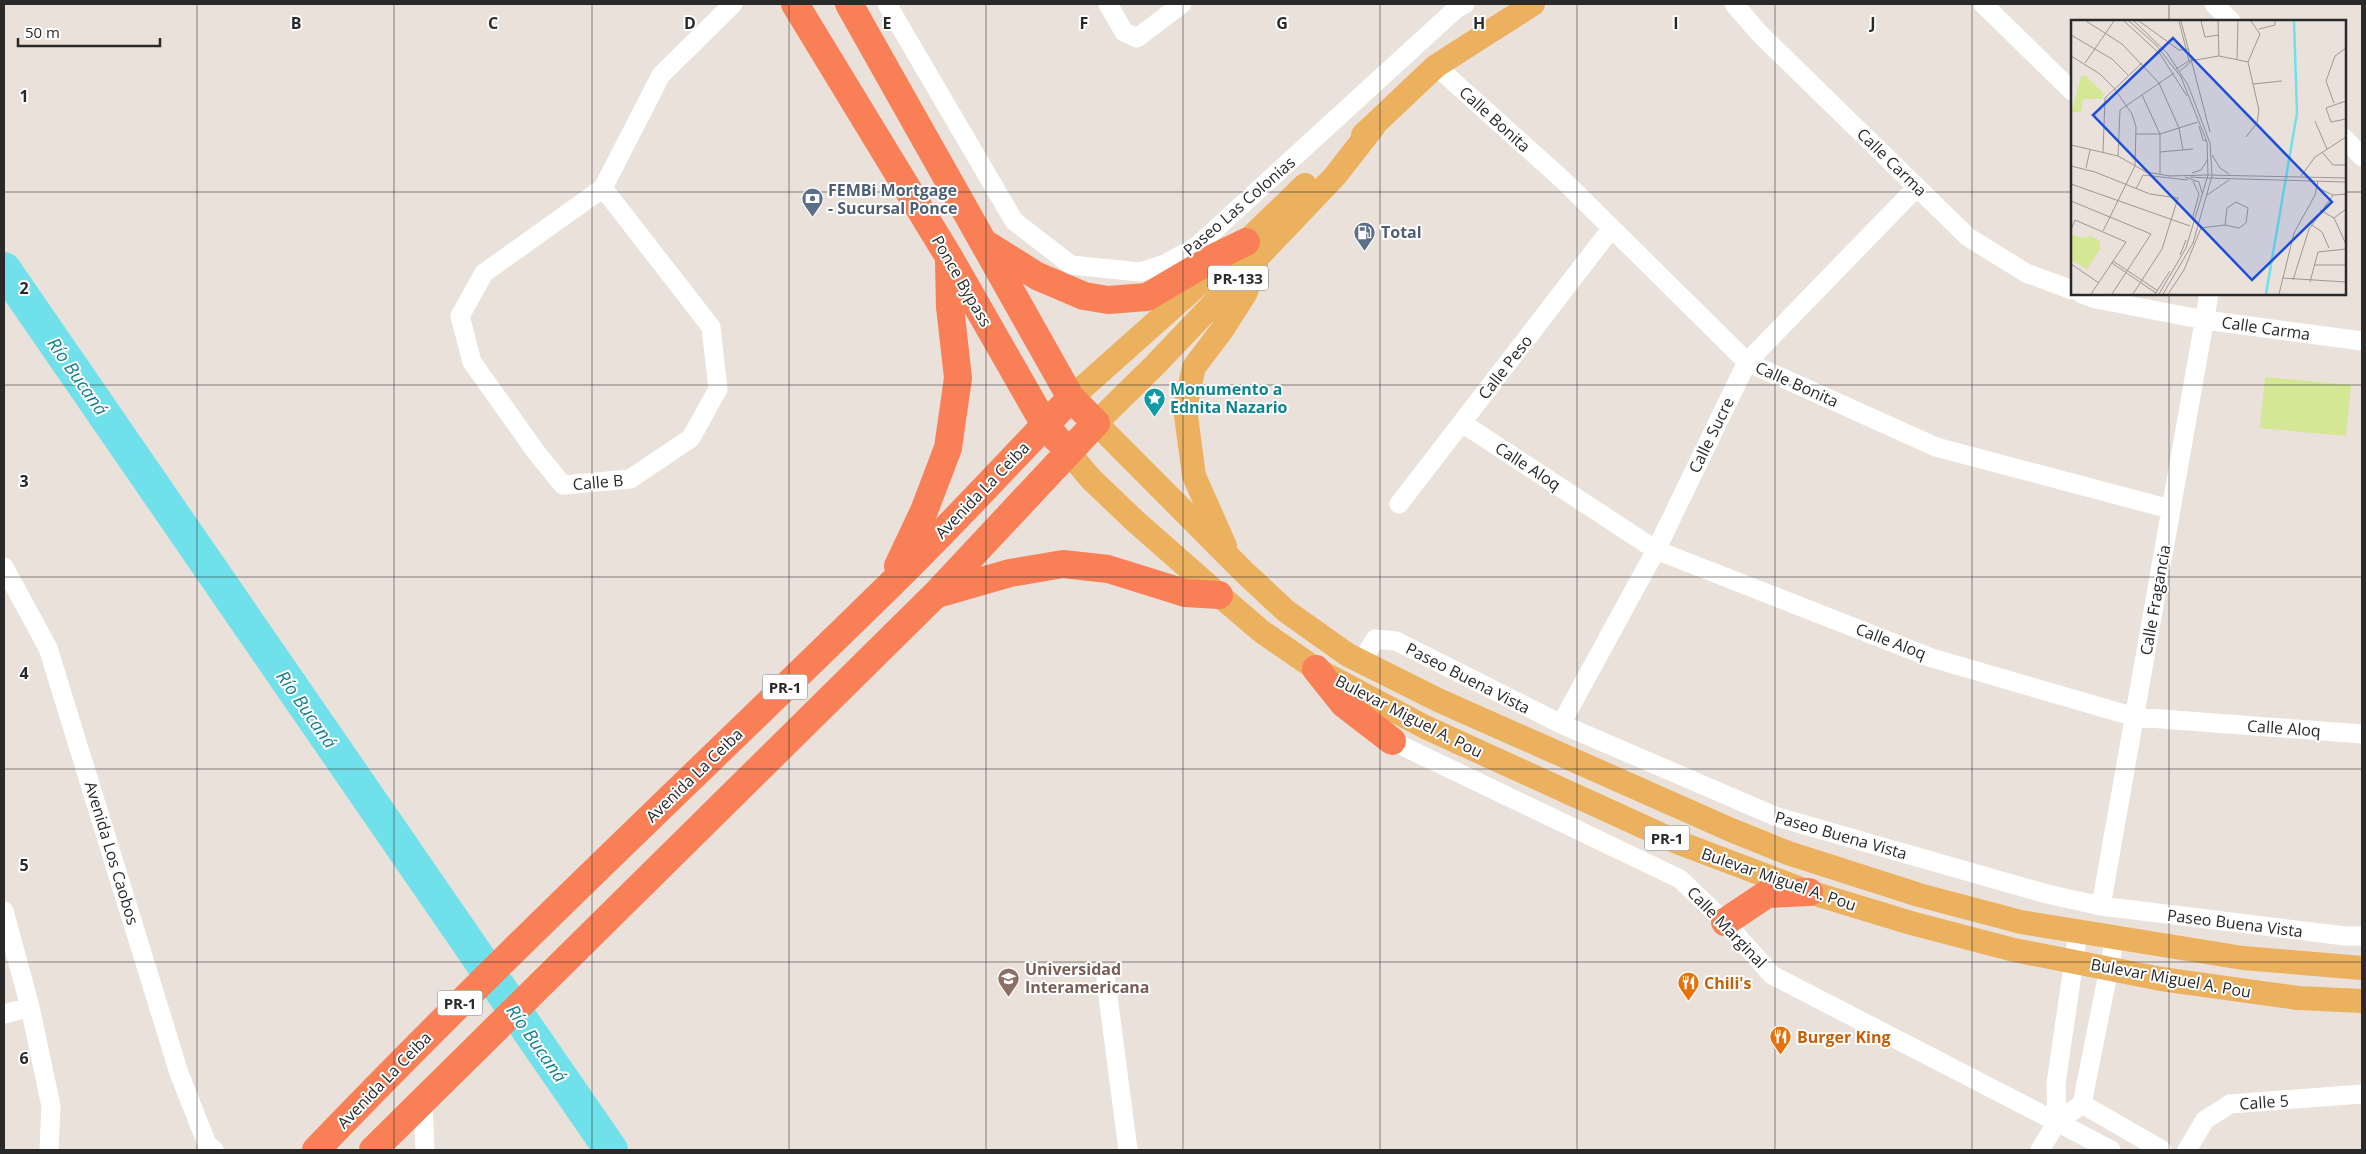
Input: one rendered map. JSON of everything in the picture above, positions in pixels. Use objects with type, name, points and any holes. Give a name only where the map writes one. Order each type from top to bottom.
[{"type":"highway","name":"Ponce Bypass","points":[[796,4],[949,257],[1045,425],[1069,453]]},
{"type":"highway","points":[[849,4],[1071,398]]},
{"type":"highway","points":[[984,242],[1038,276],[1084,296],[1108,300],[1147,297],[1215,257],[1253,249]]},
{"type":"highway","points":[[887,588],[924,511],[948,448],[958,378],[950,307],[949,257]]},
{"type":"highway","name":"PR-1","points":[[373,1150],[426,1100],[936,594],[1069,453],[1096,423],[1071,398]]},
{"type":"highway","name":"Avenida La Ceiba","points":[[316,1150],[400,1062],[887,588],[1071,398]]},
{"type":"highway","points":[[936,594],[1010,573],[1063,564],[1108,569],[1185,593],[1219,596]]},
{"type":"highway","points":[[1316,669],[1344,704],[1392,741]]},
{"type":"highway","points":[[1725,922],[1767,894],[1809,892]]},
{"type":"main road","name":"PR-133","points":[[1096,423],[1155,366],[1326,165],[1374,126],[1436,66],[1533,4]]},
{"type":"main road","name":"PR-133","points":[[1071,398],[1253,249]]},
{"type":"main road","points":[[1231,559],[1194,476],[1186,408],[1194,367],[1222,330],[1245,294],[1253,249]]},
{"type":"main road","name":"Bulevar Miguel A. Pou","points":[[1096,423],[1231,559],[1286,611],[1348,655],[1438,700],[1788,854],[1928,898],[2021,922],[2243,958],[2362,968]]},
{"type":"main road","name":"Bulevar Miguel A. Pou","points":[[1069,453],[1091,479],[1135,521],[1219,596],[1261,631],[1316,669],[1433,731],[1677,842],[1809,892],[1911,923],[2014,950],[2161,979],[2298,998],[2362,1001]]},
{"type":"street","name":"Calle B","points":[[603,188],[712,327],[718,389],[691,438],[630,479],[563,485],[536,452],[472,362],[460,316],[484,273],[603,188],[662,75],[733,4]]},
{"type":"street","name":"Paseo Las Colonias","points":[[887,4],[1014,222],[1071,265],[1140,272],[1165,264],[1197,246],[1456,9],[1465,4]]},
{"type":"street","points":[[1108,4],[1124,32],[1137,38],[1182,4]]},
{"type":"street","name":"Calle Carma","points":[[1734,4],[1759,33],[1968,236],[2026,273],[2071,290]]},
{"type":"street","points":[[1983,4],[2071,90]]},
{"type":"street","points":[[2214,4],[2230,20]]},
{"type":"street","name":"Calle Bonita","points":[[1436,66],[1564,181],[1747,362],[1936,446],[2170,509]]},
{"type":"street","points":[[2346,140],[2362,157]]},
{"type":"street","name":"Calle Sucre","points":[[1561,724],[1656,550],[1747,362],[1917,187]]},
{"type":"street","name":"Calle Peso","points":[[1399,504],[1611,229]]},
{"type":"street","name":"Calle Carma","points":[[2085,295],[2096,299],[2205,320],[2362,341]]},
{"type":"street","name":"Calle Fragancia","points":[[2101,906],[2209,295]]},
{"type":"street","name":"Calle Aloq","points":[[1462,423],[1656,550],[1932,658],[2135,717],[2362,734]]},
{"type":"street","name":"Avenida Los Caobos","points":[[4,567],[48,648],[179,1073],[204,1148]]},
{"type":"street","name":"Paseo Buena Vista","points":[[1362,661],[1375,639],[1396,641],[1561,724],[1776,817],[2047,894],[2101,906],[2362,936]]},
{"type":"street","name":"Calle Marginal","points":[[1392,741],[1680,879],[1725,922],[1772,975],[2111,1150]]},
{"type":"street","points":[[4,911],[30,1007],[51,1106],[49,1150]]},
{"type":"street","points":[[2057,1122],[2056,1084],[2072,961],[2078,932]]},
{"type":"street","points":[[2040,1150],[2057,1122],[2082,1104],[2115,938]]},
{"type":"street","points":[[1106,981],[1128,1150]]},
{"type":"street","points":[[4,1014],[30,1007]]},
{"type":"street","name":"Calle 5","points":[[2187,1150],[2205,1120],[2230,1104],[2362,1094]]},
{"type":"street","points":[[426,1100],[426,1150]]},
{"type":"street","points":[[2082,1104],[2162,1150]]},
{"type":"green space","points":[[2265,377],[2351,385],[2346,436],[2260,428]]},
{"type":"waterway","name":"Río Bucaná","points":[[4,269],[611,1150]]},
{"type":"place","name":"FEMBi Mortgage - Sucursal Ponce","points":[[812,218]]},
{"type":"place","name":"Total","points":[[1365,251]]},
{"type":"place","name":"Monumento a Ednita Nazario","points":[[1154,417]]},
{"type":"place","name":"Universidad Interamericana","points":[[1009,997]]},
{"type":"place","name":"Chili's","points":[[1688,1002]]},
{"type":"place","name":"Burger King","points":[[1781,1056]]}]
